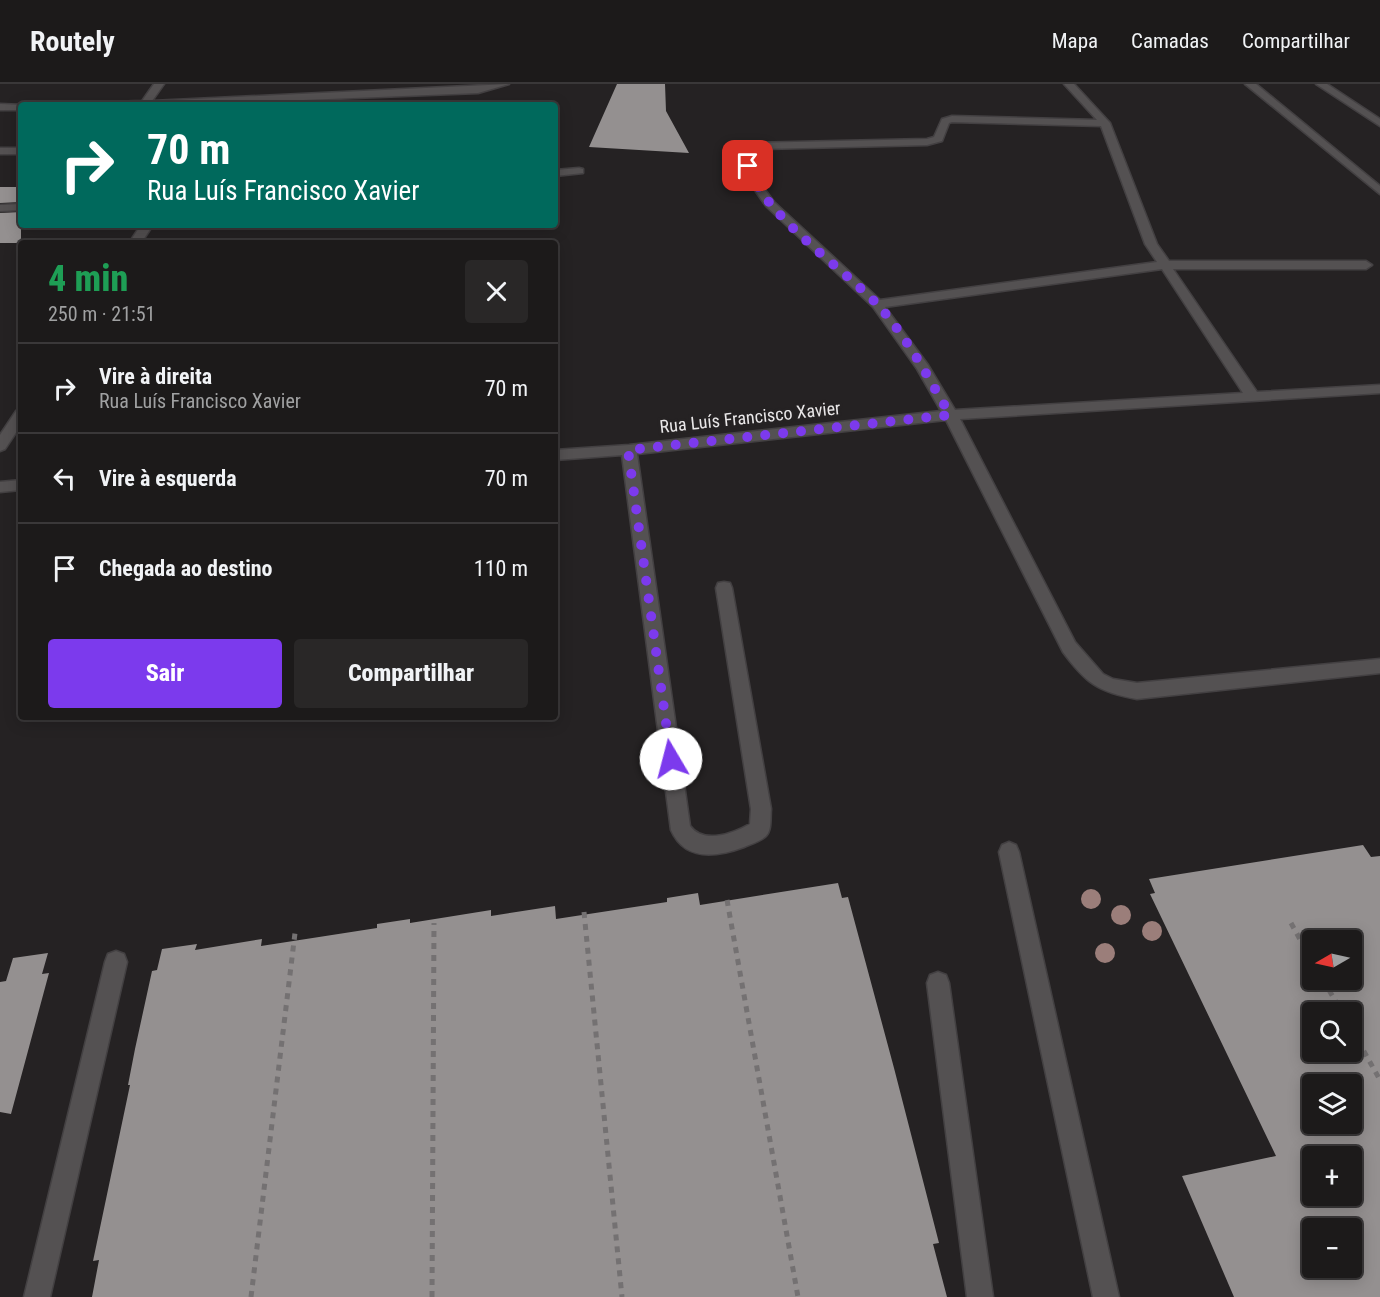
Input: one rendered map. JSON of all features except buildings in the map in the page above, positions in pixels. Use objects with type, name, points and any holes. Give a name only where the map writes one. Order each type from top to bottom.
[{"type":"street","points":[[146,102],[159,84]]},
{"type":"street","points":[[247,102],[478,90],[504,84]]},
{"type":"street","points":[[1069,84],[1105,123],[1151,244],[1253,397]]},
{"type":"street","points":[[1250,84],[1380,191]]},
{"type":"street","points":[[1321,84],[1380,123]]},
{"type":"street","points":[[0,107],[18,107]]},
{"type":"street","points":[[1105,123],[957,119],[945,121],[938,139],[921,143],[754,146],[747,149],[745,153],[752,179],[770,204],[877,304],[923,368],[968,443],[1069,647],[1090,675],[1109,687],[1137,691],[1380,666]]},
{"type":"street","points":[[0,151],[18,151]]},
{"type":"street","points":[[558,173],[579,171]]},
{"type":"street","points":[[0,208],[18,207]]},
{"type":"street","points":[[877,304],[1163,265],[1366,265]]},
{"type":"street","name":"Rua Luís Francisco Xavier","points":[[558,455],[628,450],[950,415],[1380,389]]},
{"type":"street","points":[[0,446],[18,419]]},
{"type":"street","points":[[628,450],[681,830],[691,842],[708,846],[746,838],[760,829],[761,808],[724,588]]},
{"type":"street","points":[[0,487],[18,485]]},
{"type":"street","points":[[1009,852],[1106,1297]]},
{"type":"street","points":[[37,1297],[116,962]]},
{"type":"street","points":[[938,983],[980,1297]]},
{"type":"path","points":[[727,900],[798,1297]]},
{"type":"path","points":[[584,912],[622,1297]]},
{"type":"path","points":[[432,1297],[434,923]]},
{"type":"path","points":[[1291,923],[1302,943]]},
{"type":"path","points":[[251,1297],[295,933]]},
{"type":"path","points":[[1362,1048],[1380,1080]]},
{"type":"route","points":[[671,759],[628,450],[950,415],[923,368],[877,304],[770,204],[752,179],[748,166]]}]
